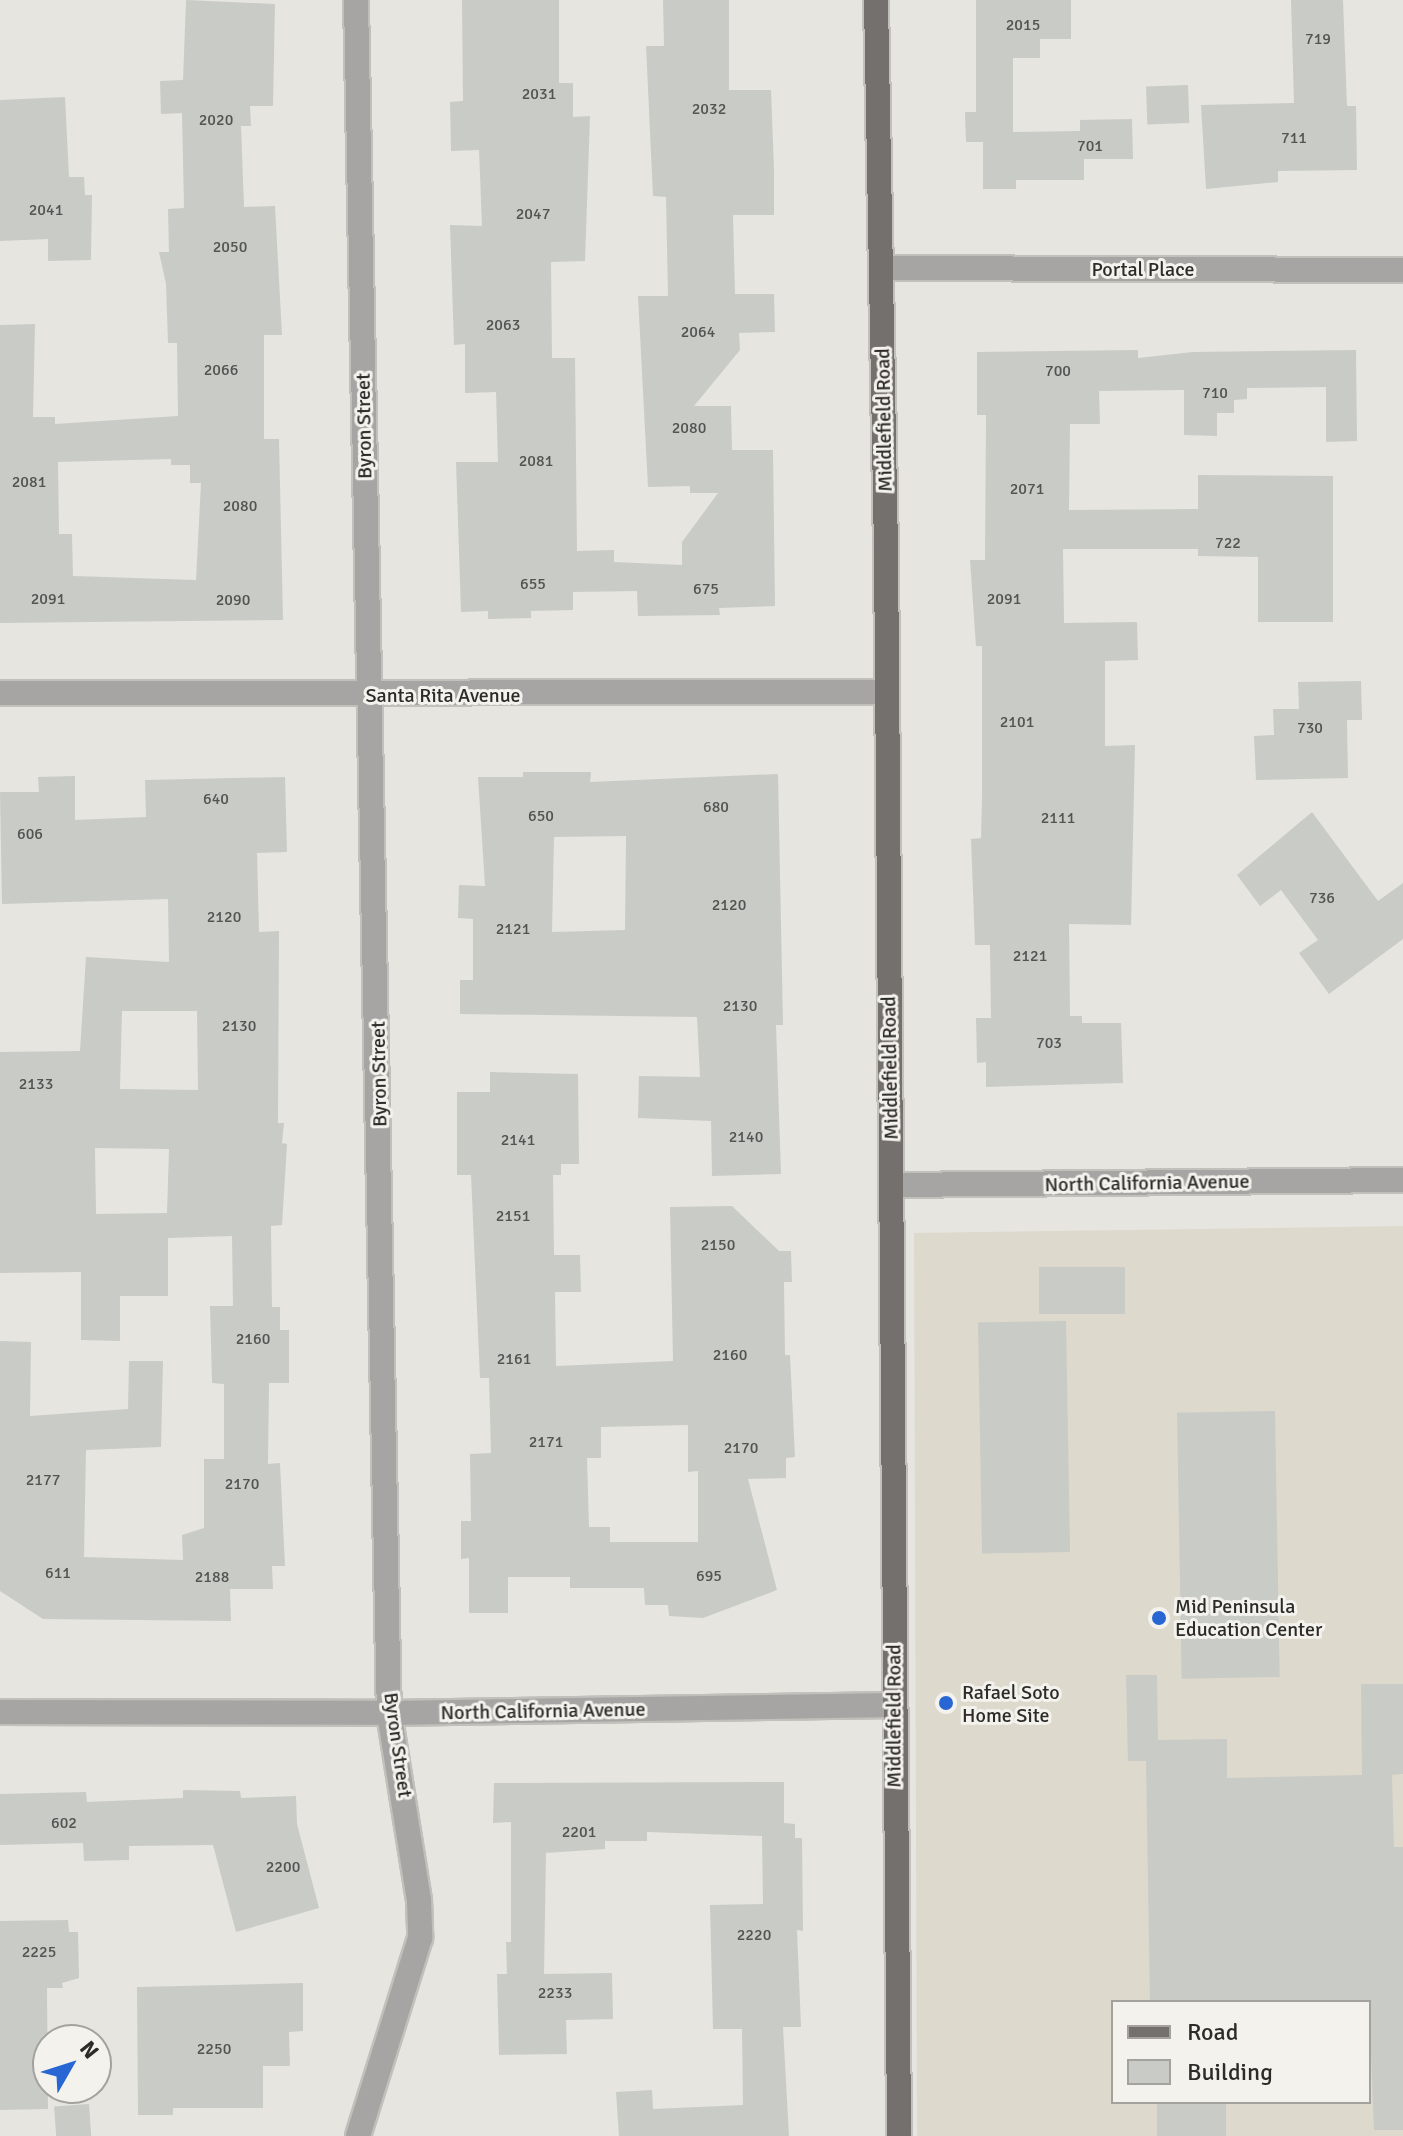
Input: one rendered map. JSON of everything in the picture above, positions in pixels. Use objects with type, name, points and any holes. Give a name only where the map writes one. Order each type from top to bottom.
[{"type":"main road","name":"Middlefield Road","points":[[876,0],[887,692],[899,2136]]},
{"type":"street","name":"Byron Street","points":[[356,0],[372,695],[389,1713],[419,1900],[420,1938],[358,2136]]},
{"type":"street","name":"Portal Place","points":[[882,268],[1403,270]]},
{"type":"street","name":"Santa Rita Avenue","points":[[0,693],[372,695],[887,692]]},
{"type":"street","name":"North California Avenue","points":[[892,1185],[1403,1180]]},
{"type":"street","name":"North California Avenue","points":[[0,1712],[389,1713],[894,1705]]},
{"type":"shaded area","name":"Mid Peninsula Education Center","points":[[1403,1226],[1403,2136],[917,2136],[914,1233]]},
{"type":"building","points":[[186,0],[275,4],[273,106],[250,106],[251,126],[241,126],[244,207],[275,206],[282,335],[264,335],[264,439],[279,439],[283,620],[0,623],[0,325],[35,324],[33,417],[55,417],[55,424],[178,416],[177,343],[168,343],[166,284],[159,252],[169,252],[168,209],[184,208],[182,113],[161,114],[160,81],[183,80]],"holes":[[[171,459],[171,465],[190,465],[190,483],[201,483],[196,580],[73,576],[72,534],[59,534],[58,462]]]},
{"type":"building","points":[[462,0],[559,0],[559,83],[573,83],[573,117],[590,116],[585,261],[551,262],[552,358],[575,358],[577,551],[614,550],[614,562],[682,565],[682,542],[718,493],[690,493],[690,486],[648,487],[638,296],[668,296],[666,197],[653,196],[646,46],[664,46],[663,0],[729,0],[729,90],[771,90],[774,170],[774,215],[733,215],[735,294],[774,294],[775,332],[739,333],[740,350],[694,406],[731,406],[732,450],[773,450],[775,606],[719,608],[720,615],[638,616],[637,591],[573,592],[573,610],[531,611],[531,618],[488,619],[488,611],[461,612],[456,462],[498,462],[496,392],[465,393],[465,344],[454,345],[450,225],[482,226],[479,150],[451,151],[450,102],[463,101]]},
{"type":"building","points":[[976,0],[1071,0],[1071,39],[1040,39],[1040,58],[1013,58],[1013,132],[1080,131],[1080,120],[1132,119],[1133,159],[1084,159],[1084,180],[1016,180],[1016,189],[983,189],[983,142],[966,142],[965,112],[976,112]]},
{"type":"building","points":[[1291,0],[1343,0],[1347,106],[1356,106],[1357,170],[1278,171],[1278,182],[1206,189],[1201,105],[1294,103]]},
{"type":"building","points":[[1188,85],[1189,123],[1147,124],[1146,86]]},
{"type":"building","points":[[65,97],[69,177],[84,177],[85,195],[92,195],[91,260],[48,261],[48,239],[0,241],[0,100]]},
{"type":"building","points":[[1138,350],[1138,358],[1193,352],[1356,350],[1357,441],[1326,442],[1326,387],[1247,388],[1247,399],[1234,400],[1234,413],[1217,413],[1217,436],[1184,435],[1184,390],[1099,391],[1100,424],[1070,424],[1069,510],[1198,509],[1198,475],[1333,476],[1333,622],[1258,622],[1258,557],[1198,556],[1198,549],[1063,549],[1064,623],[1137,622],[1138,660],[1105,661],[1105,746],[1135,745],[1131,925],[1069,924],[1070,1016],[1082,1016],[1082,1023],[1121,1023],[1123,1083],[986,1087],[986,1062],[977,1063],[976,1018],[991,1018],[990,945],[975,945],[971,839],[981,838],[982,646],[976,646],[970,560],[985,560],[986,415],[977,415],[977,352]]},
{"type":"building","points":[[1361,681],[1362,720],[1347,720],[1348,778],[1256,780],[1254,736],[1274,735],[1273,709],[1299,709],[1298,682]]},
{"type":"building","points":[[523,772],[591,772],[590,782],[778,774],[783,1025],[776,1025],[781,1174],[712,1176],[711,1121],[638,1118],[639,1076],[700,1077],[697,1017],[460,1014],[460,980],[473,980],[473,919],[458,918],[459,885],[485,886],[478,777],[523,777]],"holes":[[[626,836],[625,930],[552,932],[554,837]]]},
{"type":"building","points":[[75,776],[75,820],[146,817],[145,780],[285,777],[287,852],[257,853],[259,932],[279,931],[278,1123],[284,1123],[282,1143],[287,1144],[282,1225],[271,1226],[272,1307],[280,1307],[280,1330],[289,1330],[289,1383],[269,1383],[268,1464],[280,1463],[285,1566],[272,1566],[273,1589],[230,1589],[231,1621],[43,1619],[0,1591],[0,1341],[31,1342],[30,1416],[128,1409],[129,1361],[163,1361],[161,1447],[86,1450],[84,1557],[183,1560],[182,1535],[204,1528],[204,1459],[224,1459],[224,1384],[212,1383],[210,1306],[233,1306],[232,1236],[168,1238],[168,1296],[120,1296],[120,1341],[81,1340],[81,1272],[0,1273],[0,1052],[80,1051],[86,957],[169,962],[168,899],[2,904],[0,792],[39,792],[38,777]],"holes":[[[122,1011],[197,1011],[198,1090],[120,1089]],[[95,1148],[169,1149],[167,1213],[96,1214]]]},
{"type":"building","points":[[1312,812],[1378,901],[1403,883],[1403,939],[1329,994],[1299,953],[1318,940],[1281,890],[1260,906],[1237,875]]},
{"type":"building","points":[[490,1072],[578,1074],[579,1164],[561,1164],[561,1175],[553,1175],[554,1255],[580,1255],[581,1292],[555,1292],[556,1366],[673,1361],[670,1207],[732,1206],[779,1251],[791,1251],[792,1282],[784,1282],[785,1355],[790,1355],[795,1457],[786,1458],[786,1478],[748,1479],[777,1590],[703,1618],[669,1616],[668,1605],[645,1605],[644,1588],[570,1588],[570,1577],[508,1577],[508,1613],[469,1613],[469,1558],[461,1559],[461,1521],[471,1521],[470,1454],[491,1453],[489,1378],[480,1378],[471,1175],[457,1175],[457,1092],[490,1092]],"holes":[[[688,1425],[688,1472],[698,1471],[698,1542],[610,1542],[610,1527],[589,1527],[587,1458],[601,1458],[601,1427]]]},
{"type":"building","points":[[1039,1267],[1125,1267],[1125,1314],[1039,1314]]},
{"type":"building","points":[[1066,1321],[1070,1552],[982,1554],[978,1323]]},
{"type":"building","points":[[1275,1411],[1280,1677],[1182,1679],[1177,1413]]},
{"type":"building","points":[[1126,1675],[1157,1675],[1158,1740],[1227,1739],[1227,1778],[1362,1775],[1361,1684],[1403,1684],[1403,1774],[1392,1775],[1394,1847],[1403,1847],[1403,2130],[1374,2130],[1371,2000],[1150,2000],[1146,1761],[1128,1761]]},
{"type":"building","points":[[784,1782],[784,1823],[795,1824],[795,1838],[802,1838],[803,1931],[797,1930],[801,2027],[783,2027],[789,2136],[619,2136],[616,2092],[652,2090],[653,2109],[743,2105],[742,2029],[713,2029],[710,1905],[763,1904],[762,1836],[647,1832],[647,1841],[605,1841],[605,1849],[546,1853],[544,1974],[612,1973],[613,2019],[566,2020],[567,2054],[499,2055],[497,1974],[507,1974],[506,1942],[511,1942],[511,1822],[493,1823],[494,1783]]},
{"type":"building","points":[[183,1790],[240,1791],[241,1798],[296,1796],[297,1824],[319,1908],[236,1932],[213,1845],[129,1846],[129,1860],[84,1861],[83,1843],[0,1845],[0,1794],[86,1792],[87,1802],[183,1798]]},
{"type":"building","points":[[68,1920],[69,1932],[78,1932],[79,1978],[62,1983],[63,1988],[47,1988],[47,2024],[32,2024],[32,2104],[48,2104],[48,2109],[0,2110],[0,1921]]},
{"type":"building","points":[[303,1983],[303,2031],[289,2032],[290,2066],[263,2066],[263,2108],[173,2108],[173,2115],[138,2115],[137,1987]]},
{"type":"building","points":[[89,2104],[91,2136],[56,2136],[54,2106]]},
{"type":"building","points":[[1157,2104],[1226,2104],[1226,2136],[1157,2136]]},
{"type":"place","name":"Mid Peninsula Education Center","points":[[1159,1618]]},
{"type":"place","name":"Rafael Soto Home Site","points":[[946,1703]]}]
